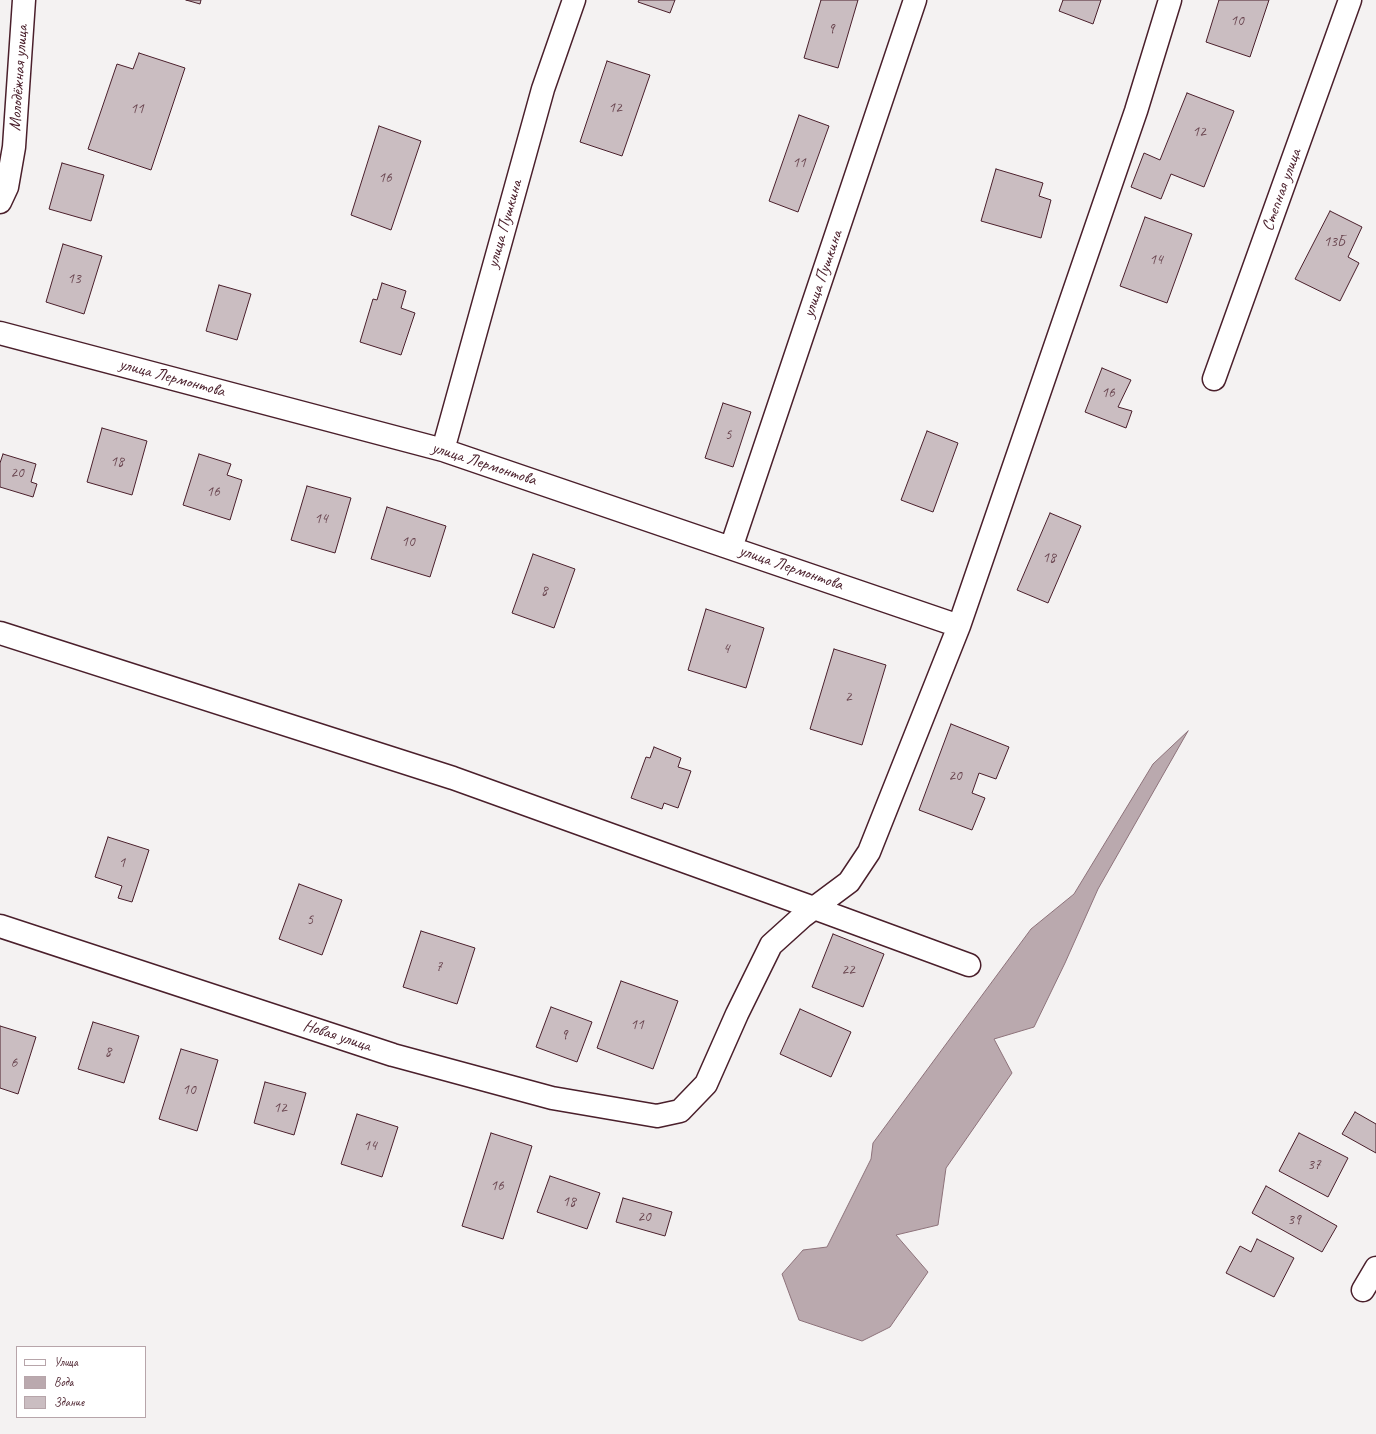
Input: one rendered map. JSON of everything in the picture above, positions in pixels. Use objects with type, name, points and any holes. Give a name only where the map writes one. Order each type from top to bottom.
[{"type":"street","name":"Молодёжная улица","points":[[0,202],[7,187],[14,147],[24,0]]},
{"type":"street","name":"улица Пушкина","points":[[443,450],[543,89],[574,0]]},
{"type":"street","name":"улица Пушкина","points":[[731,548],[915,0]]},
{"type":"street","points":[[814,908],[849,882],[869,852],[959,626],[1136,111],[1170,0]]},
{"type":"street","name":"Степная улица","points":[[1214,379],[1350,0]]},
{"type":"street","name":"улица Лермонтова","points":[[0,333],[443,450],[959,626]]},
{"type":"street","points":[[0,633],[453,778],[969,965]]},
{"type":"street","name":"Новая улица","points":[[0,926],[393,1055],[552,1098],[657,1116],[680,1111],[706,1084],[737,1014],[771,945],[814,908]]},
{"type":"street","points":[[1363,1290],[1376,1268]]},
{"type":"water","points":[[1188,731],[1098,889],[1034,1027],[994,1039],[1012,1073],[946,1168],[938,1225],[896,1235],[928,1272],[890,1327],[862,1341],[799,1320],[782,1274],[803,1250],[827,1247],[871,1159],[873,1143],[1031,929],[1074,894],[1153,764]]},
{"type":"building","points":[[186,0],[201,0],[200,4]]},
{"type":"building","points":[[639,0],[675,0],[670,13],[638,2]]},
{"type":"building","points":[[821,0],[858,0],[838,68],[804,58]]},
{"type":"building","points":[[1063,0],[1101,0],[1093,24],[1059,11]]},
{"type":"building","points":[[1219,0],[1269,0],[1250,57],[1206,42]]},
{"type":"building","points":[[139,53],[185,68],[151,170],[88,149],[117,64],[133,69]]},
{"type":"building","points":[[607,61],[650,75],[622,156],[580,142]]},
{"type":"building","points":[[1187,93],[1234,111],[1204,187],[1171,174],[1161,199],[1131,187],[1144,153],[1160,160]]},
{"type":"building","points":[[799,115],[829,126],[798,212],[769,201]]},
{"type":"building","points":[[379,126],[421,141],[391,230],[351,215]]},
{"type":"building","points":[[62,163],[104,175],[91,221],[49,209]]},
{"type":"building","points":[[996,169],[1043,183],[1039,196],[1051,200],[1041,238],[981,221]]},
{"type":"building","points":[[1330,211],[1362,227],[1348,257],[1359,263],[1340,301],[1295,279]]},
{"type":"building","points":[[1145,217],[1192,234],[1167,303],[1120,286]]},
{"type":"building","points":[[63,244],[102,256],[84,314],[46,302]]},
{"type":"building","points":[[382,283],[406,291],[401,308],[415,313],[401,355],[360,342],[373,299],[377,300]]},
{"type":"building","points":[[219,285],[251,294],[237,340],[206,331]]},
{"type":"building","points":[[1102,368],[1131,380],[1118,407],[1132,411],[1126,428],[1085,412]]},
{"type":"building","points":[[723,403],[751,412],[733,467],[705,458]]},
{"type":"building","points":[[102,428],[147,441],[132,495],[87,482]]},
{"type":"building","points":[[927,431],[958,443],[933,512],[901,500]]},
{"type":"building","points":[[3,454],[36,464],[31,482],[37,484],[33,497],[0,487],[0,463]]},
{"type":"building","points":[[199,454],[231,464],[227,475],[242,480],[230,520],[183,505]]},
{"type":"building","points":[[307,486],[351,498],[335,553],[291,540]]},
{"type":"building","points":[[387,507],[446,526],[430,577],[371,559]]},
{"type":"building","points":[[1050,513],[1081,526],[1048,603],[1017,590]]},
{"type":"building","points":[[533,554],[575,569],[554,628],[512,613]]},
{"type":"building","points":[[706,609],[764,628],[746,688],[688,670]]},
{"type":"building","points":[[834,649],[886,665],[862,745],[810,729]]},
{"type":"building","points":[[951,724],[1009,747],[996,779],[979,773],[972,793],[985,798],[972,830],[919,810]]},
{"type":"building","points":[[654,747],[681,758],[678,767],[691,771],[678,808],[664,803],[662,809],[631,798],[646,757],[650,758]]},
{"type":"building","points":[[108,837],[149,850],[132,902],[118,898],[122,886],[95,877]]},
{"type":"building","points":[[299,884],[342,900],[322,955],[279,939]]},
{"type":"building","points":[[421,931],[475,948],[457,1004],[403,987]]},
{"type":"building","points":[[833,934],[884,954],[863,1007],[812,987]]},
{"type":"building","points":[[621,981],[678,1001],[653,1069],[597,1048]]},
{"type":"building","points":[[551,1007],[592,1022],[577,1062],[536,1047]]},
{"type":"building","points":[[800,1009],[851,1032],[831,1077],[780,1054]]},
{"type":"building","points":[[93,1022],[139,1036],[124,1083],[78,1069]]},
{"type":"building","points":[[0,1026],[36,1037],[18,1094],[0,1088]]},
{"type":"building","points":[[181,1049],[218,1060],[197,1131],[159,1119]]},
{"type":"building","points":[[265,1082],[306,1093],[294,1135],[254,1123]]},
{"type":"building","points":[[1355,1112],[1376,1124],[1376,1153],[1342,1134]]},
{"type":"building","points":[[357,1114],[398,1127],[382,1177],[341,1164]]},
{"type":"building","points":[[491,1133],[532,1146],[503,1239],[462,1226]]},
{"type":"building","points":[[1299,1133],[1348,1158],[1328,1197],[1279,1171]]},
{"type":"building","points":[[550,1176],[600,1193],[587,1229],[537,1212]]},
{"type":"building","points":[[1266,1186],[1337,1226],[1322,1252],[1252,1213]]},
{"type":"building","points":[[623,1198],[672,1212],[665,1236],[616,1222]]},
{"type":"building","points":[[1257,1239],[1294,1258],[1274,1297],[1226,1273],[1240,1246],[1251,1252]]}]
